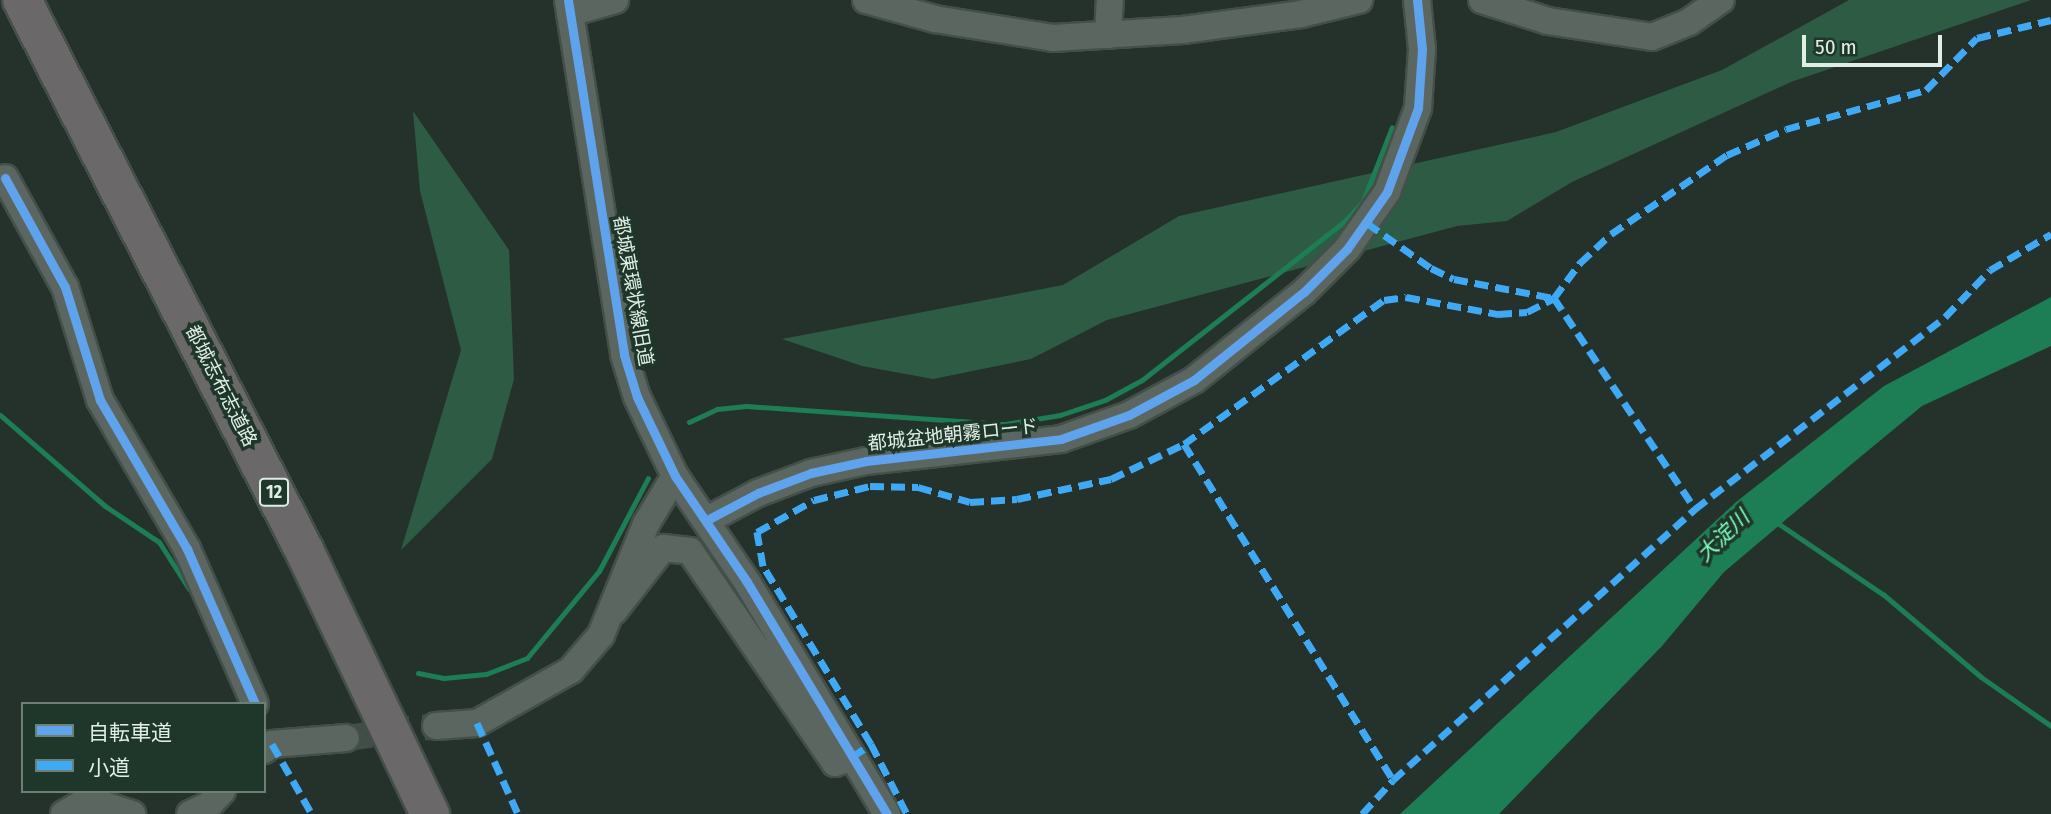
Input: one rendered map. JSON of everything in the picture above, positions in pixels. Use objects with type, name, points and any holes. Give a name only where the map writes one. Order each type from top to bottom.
[{"type":"highway","points":[[1,0],[113,172]]},
{"type":"highway","name":"都城志布志道路","points":[[22,0],[113,172],[430,814]]},
{"type":"highway","points":[[32,0],[113,172]]},
{"type":"street","points":[[569,7],[615,0]]},
{"type":"street","points":[[866,0],[1020,36],[1108,35],[1359,0]]},
{"type":"street","points":[[1108,35],[1110,0]]},
{"type":"street","name":"都城盆地朝霧ロード","points":[[707,520],[758,493],[811,473],[866,461],[1061,439],[1129,415],[1194,380],[1304,292],[1347,249],[1387,192],[1418,108],[1422,49],[1417,0]]},
{"type":"street","points":[[1482,0],[1548,21],[1652,37],[1689,22],[1721,0]]},
{"type":"street","name":"都城東環状線旧道","points":[[569,7],[624,355],[637,397],[675,476],[707,520],[887,814]]},
{"type":"street","points":[[5,178],[65,287],[100,400],[187,549],[254,702]]},
{"type":"street","points":[[436,726],[477,723],[558,680],[601,635],[614,611],[646,524],[675,476]]},
{"type":"street","points":[[614,611],[663,548],[690,551],[835,763],[852,757]]},
{"type":"street","points":[[267,740],[345,738]]},
{"type":"street","points":[[190,814],[209,805],[220,793]]},
{"type":"street","points":[[64,814],[81,804],[98,803],[132,814]]},
{"type":"shaded area","points":[[1849,0],[2031,0],[1791,82],[1572,182],[1507,221],[1457,226],[1107,320],[1031,359],[933,379],[862,366],[782,339],[1063,285],[1179,216],[1556,132],[1722,70]]},
{"type":"shaded area","points":[[413,111],[509,250],[514,379],[492,459],[401,550],[461,350],[420,191]]},
{"type":"water","name":"大淀川","points":[[2051,297],[2051,346],[1922,406],[1724,572],[1662,646],[1499,814],[1400,814],[1736,502],[1884,386]]},
{"type":"waterway","points":[[689,422],[717,409],[746,406],[1005,424],[1060,415],[1105,400],[1142,380],[1345,221],[1363,201],[1392,127]]},
{"type":"waterway","points":[[0,415],[105,506],[159,542],[189,589]]},
{"type":"waterway","points":[[418,673],[444,678],[486,674],[527,658],[599,571],[648,478]]},
{"type":"waterway","points":[[1776,522],[1884,595],[1981,677],[2051,726]]},
{"type":"tunnel","points":[[346,738],[436,726]]},
{"type":"marked path","points":[[852,757],[871,744],[763,566],[757,532],[814,500],[870,486],[918,487],[970,502],[1017,499],[1111,479],[1184,444],[1384,300],[1406,297],[1498,314],[1527,312],[1554,298],[1580,263],[1611,234],[1727,155],[1786,129],[1926,90],[1977,38],[2051,20]]},
{"type":"marked path","points":[[1367,223],[1431,268],[1454,279],[1554,298],[1695,509]]},
{"type":"marked path","points":[[1362,814],[1393,780],[1695,509],[1945,317],[1990,270],[2051,234]]},
{"type":"marked path","points":[[1184,444],[1393,780]]},
{"type":"marked path","points":[[477,723],[518,814]]},
{"type":"marked path","points":[[272,744],[312,814]]},
{"type":"marked path","points":[[871,744],[907,814]]},
{"type":"cycle path","points":[[568,0],[624,355],[637,397],[675,476],[747,582],[887,814]]},
{"type":"cycle path","points":[[707,520],[758,493],[811,473],[866,461],[1061,439],[1129,415],[1194,380],[1304,292],[1347,249],[1387,192],[1418,108],[1422,49],[1417,0]]},
{"type":"cycle path","points":[[5,178],[65,287],[100,400],[187,549],[254,702]]}]
